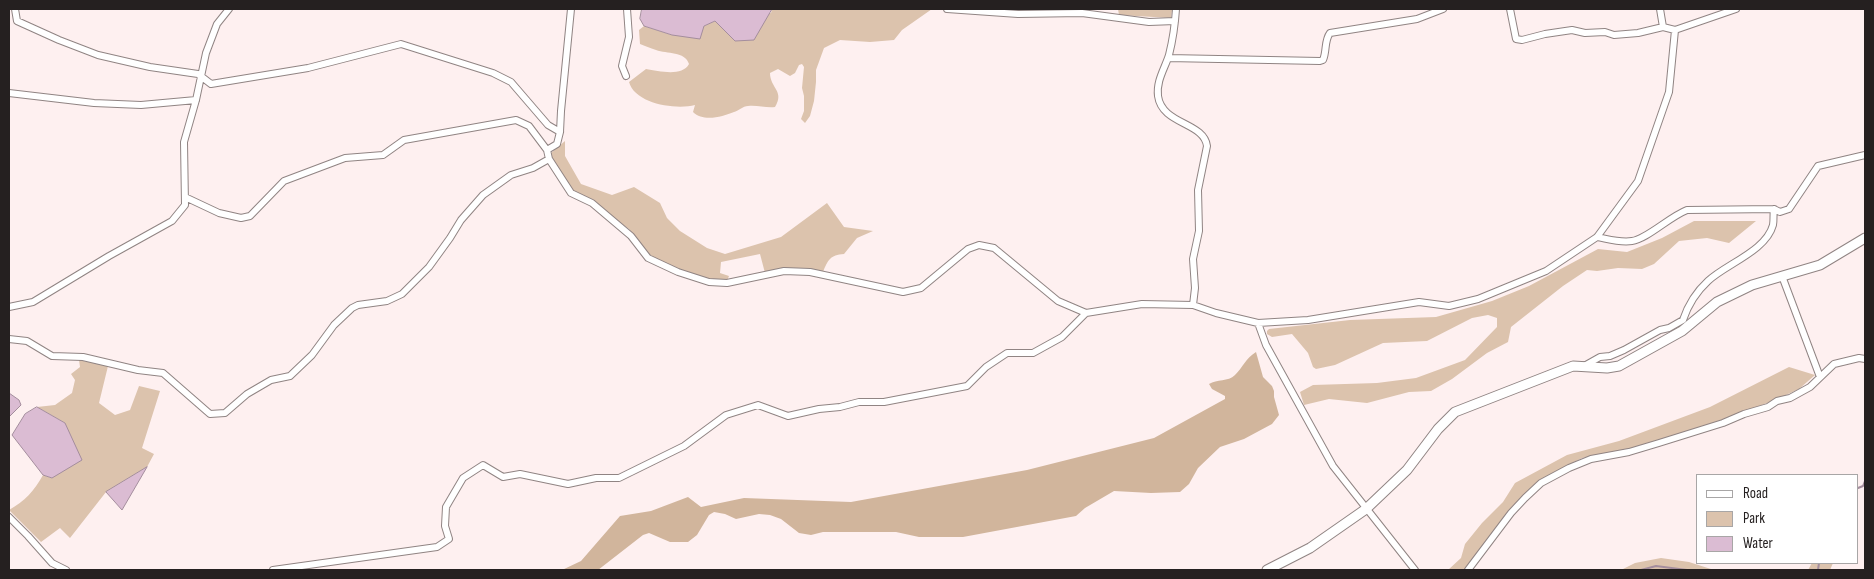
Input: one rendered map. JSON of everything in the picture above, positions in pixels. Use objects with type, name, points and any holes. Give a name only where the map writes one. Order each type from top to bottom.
[{"type":"street","points":[[15,9],[17,21],[59,40],[98,54],[150,68],[190,72],[201,76],[211,84],[308,68],[401,44],[493,73],[511,82],[548,125],[560,132]]},
{"type":"street","points":[[9,307],[33,302],[172,221],[186,205],[184,142],[196,100],[206,53],[217,24],[229,9]]},
{"type":"street","points":[[547,150],[556,144],[560,132],[572,9]]},
{"type":"street","points":[[626,76],[622,66],[629,37],[627,9]]},
{"type":"street","points":[[947,9],[1018,14],[1082,13],[1149,22],[1175,21]]},
{"type":"street","points":[[1176,9],[1168,58],[1158,87],[1160,102],[1169,115],[1201,134],[1207,141],[1198,190],[1199,231],[1193,259],[1195,288],[1193,305]]},
{"type":"street","points":[[1168,58],[1320,61],[1325,56],[1326,37],[1330,33],[1417,19],[1443,9]]},
{"type":"street","points":[[1510,9],[1516,39],[1522,40],[1572,30],[1585,33],[1605,32],[1614,35],[1663,28],[1675,30],[1736,9]]},
{"type":"street","points":[[1660,9],[1663,28]]},
{"type":"street","points":[[185,196],[219,213],[241,218],[250,216],[284,181],[345,158],[383,155],[404,140],[516,120],[529,126],[547,150],[549,159],[571,193],[592,203],[631,236],[648,258],[678,272],[709,282],[728,283],[784,271],[810,272],[903,292],[921,288],[968,249],[979,245],[994,248],[1058,301],[1086,313],[1142,304],[1193,305],[1216,313],[1258,323],[1308,320],[1419,302],[1449,306],[1478,299],[1546,271],[1597,237],[1638,181],[1669,92],[1675,30]]},
{"type":"street","points":[[9,93],[94,103],[142,106],[196,100]]},
{"type":"street","points":[[1597,237],[1620,242],[1637,240],[1676,214],[1687,210],[1774,209],[1780,212],[1789,209],[1818,166],[1865,155]]},
{"type":"street","points":[[9,339],[27,341],[52,356],[83,357],[138,370],[163,373],[210,414],[225,413],[248,394],[271,380],[290,376],[312,355],[334,325],[352,308],[358,305],[387,301],[402,294],[429,267],[450,238],[460,220],[483,195],[511,175],[532,168],[549,159]]},
{"type":"street","points":[[1584,366],[1600,357],[1610,356],[1624,350],[1660,330],[1669,328],[1683,320],[1688,306],[1708,281],[1740,260],[1766,238],[1772,226],[1774,209]]},
{"type":"street","points":[[1267,570],[1310,548],[1366,509],[1407,470],[1438,428],[1455,412],[1572,366],[1607,368],[1619,366],[1682,331],[1717,302],[1752,286],[1820,265],[1865,238]]},
{"type":"street","points":[[1782,276],[1820,377]]},
{"type":"street","points":[[273,570],[437,547],[449,539],[445,526],[446,507],[463,478],[483,466],[503,477],[520,474],[568,484],[596,478],[619,478],[684,446],[726,415],[758,405],[788,416],[859,402],[884,402],[967,386],[986,367],[1007,353],[1033,353],[1062,337],[1086,313]]},
{"type":"street","points":[[1258,323],[1266,345],[1333,466],[1415,570]]},
{"type":"street","points":[[1468,570],[1525,498],[1542,483],[1569,468],[1591,459],[1628,452],[1768,408],[1777,401],[1790,398],[1810,387],[1834,364],[1859,358],[1865,359]]},
{"type":"street","points":[[9,517],[52,563],[66,570]]},
{"type":"green space","points":[[772,9],[932,9],[902,30],[894,40],[870,42],[840,40],[824,48],[816,70],[814,101],[810,116],[805,123],[801,119],[804,111],[802,88],[804,67],[802,64],[790,76],[778,69],[770,73],[778,93],[778,102],[775,107],[746,106],[718,117],[707,118],[697,115],[693,112],[695,105],[678,107],[657,104],[639,96],[633,90],[629,82],[646,69],[676,72],[686,68],[689,64],[680,55],[640,44],[639,30],[644,26],[672,35],[715,21],[771,13]]},
{"type":"green space","points":[[1118,9],[1172,10],[1171,18],[1119,15]]},
{"type":"green space","points":[[565,141],[565,156],[581,184],[612,195],[634,187],[660,203],[667,218],[680,231],[707,248],[725,254],[781,237],[827,203],[844,227],[873,231],[857,238],[844,254],[830,259],[823,272],[788,268],[765,273],[760,254],[721,262],[720,273],[729,276],[727,281],[710,280],[681,271],[657,260],[646,252],[629,229],[574,192],[552,161],[551,153]]},
{"type":"green space","points":[[1694,221],[1756,221],[1729,243],[1707,238],[1679,241],[1654,264],[1642,269],[1587,270],[1563,286],[1511,327],[1508,342],[1487,353],[1452,379],[1431,391],[1409,392],[1367,403],[1329,399],[1304,405],[1300,392],[1313,385],[1377,383],[1416,378],[1465,360],[1497,327],[1497,318],[1488,315],[1472,318],[1427,341],[1383,343],[1335,365],[1316,369],[1313,367],[1308,353],[1292,334],[1272,337],[1267,334],[1269,329],[1350,320],[1436,317],[1492,301],[1529,286],[1598,249],[1627,252],[1662,238]]},
{"type":"green space","points":[[79,360],[108,366],[99,403],[115,415],[130,410],[139,386],[160,391],[142,448],[154,454],[147,467],[106,492],[70,538],[60,528],[41,542],[9,510],[29,495],[43,475],[52,478],[65,423],[37,407],[55,405],[72,393],[75,380],[71,374],[80,367]]},
{"type":"green space","points":[[1789,367],[1815,375],[1799,389],[1717,422],[1626,451],[1582,458],[1552,474],[1537,484],[1464,570],[1448,570],[1461,558],[1465,544],[1503,502],[1515,483],[1567,455],[1619,441],[1710,407]]},
{"type":"green space","points":[[1661,558],[1689,562],[1714,570],[1621,570],[1635,563]]},
{"type":"green space","points":[[1811,564],[1833,564],[1830,570],[1808,570]]},
{"type":"shaded area","points":[[1256,352],[1263,377],[1272,386],[1274,391],[1279,415],[1272,424],[1244,439],[1220,447],[1198,468],[1189,484],[1180,492],[1114,491],[1085,508],[1076,516],[963,537],[919,537],[896,532],[823,532],[811,535],[799,533],[781,519],[770,515],[759,514],[736,519],[714,512],[709,515],[697,535],[688,542],[670,542],[649,533],[643,535],[598,570],[562,570],[581,561],[620,516],[651,511],[688,497],[701,507],[744,498],[851,502],[1027,470],[1154,438],[1225,399],[1225,396],[1212,389],[1209,384],[1232,377]]},
{"type":"water","points":[[642,9],[772,9],[754,40],[735,41],[715,21],[704,26],[700,39],[672,35],[644,26],[640,19]]},
{"type":"water","points":[[9,393],[19,400],[21,405],[9,417]]},
{"type":"water","points":[[37,407],[65,423],[82,460],[52,478],[43,475],[12,435],[25,414]]},
{"type":"water","points":[[147,467],[122,510],[106,492]]},
{"type":"waterway","points":[[1859,488],[1863,486],[1865,481]]},
{"type":"waterway","points":[[1818,570],[1819,564]]},
{"type":"waterway","points":[[1641,570],[1656,566],[1687,570]]}]
